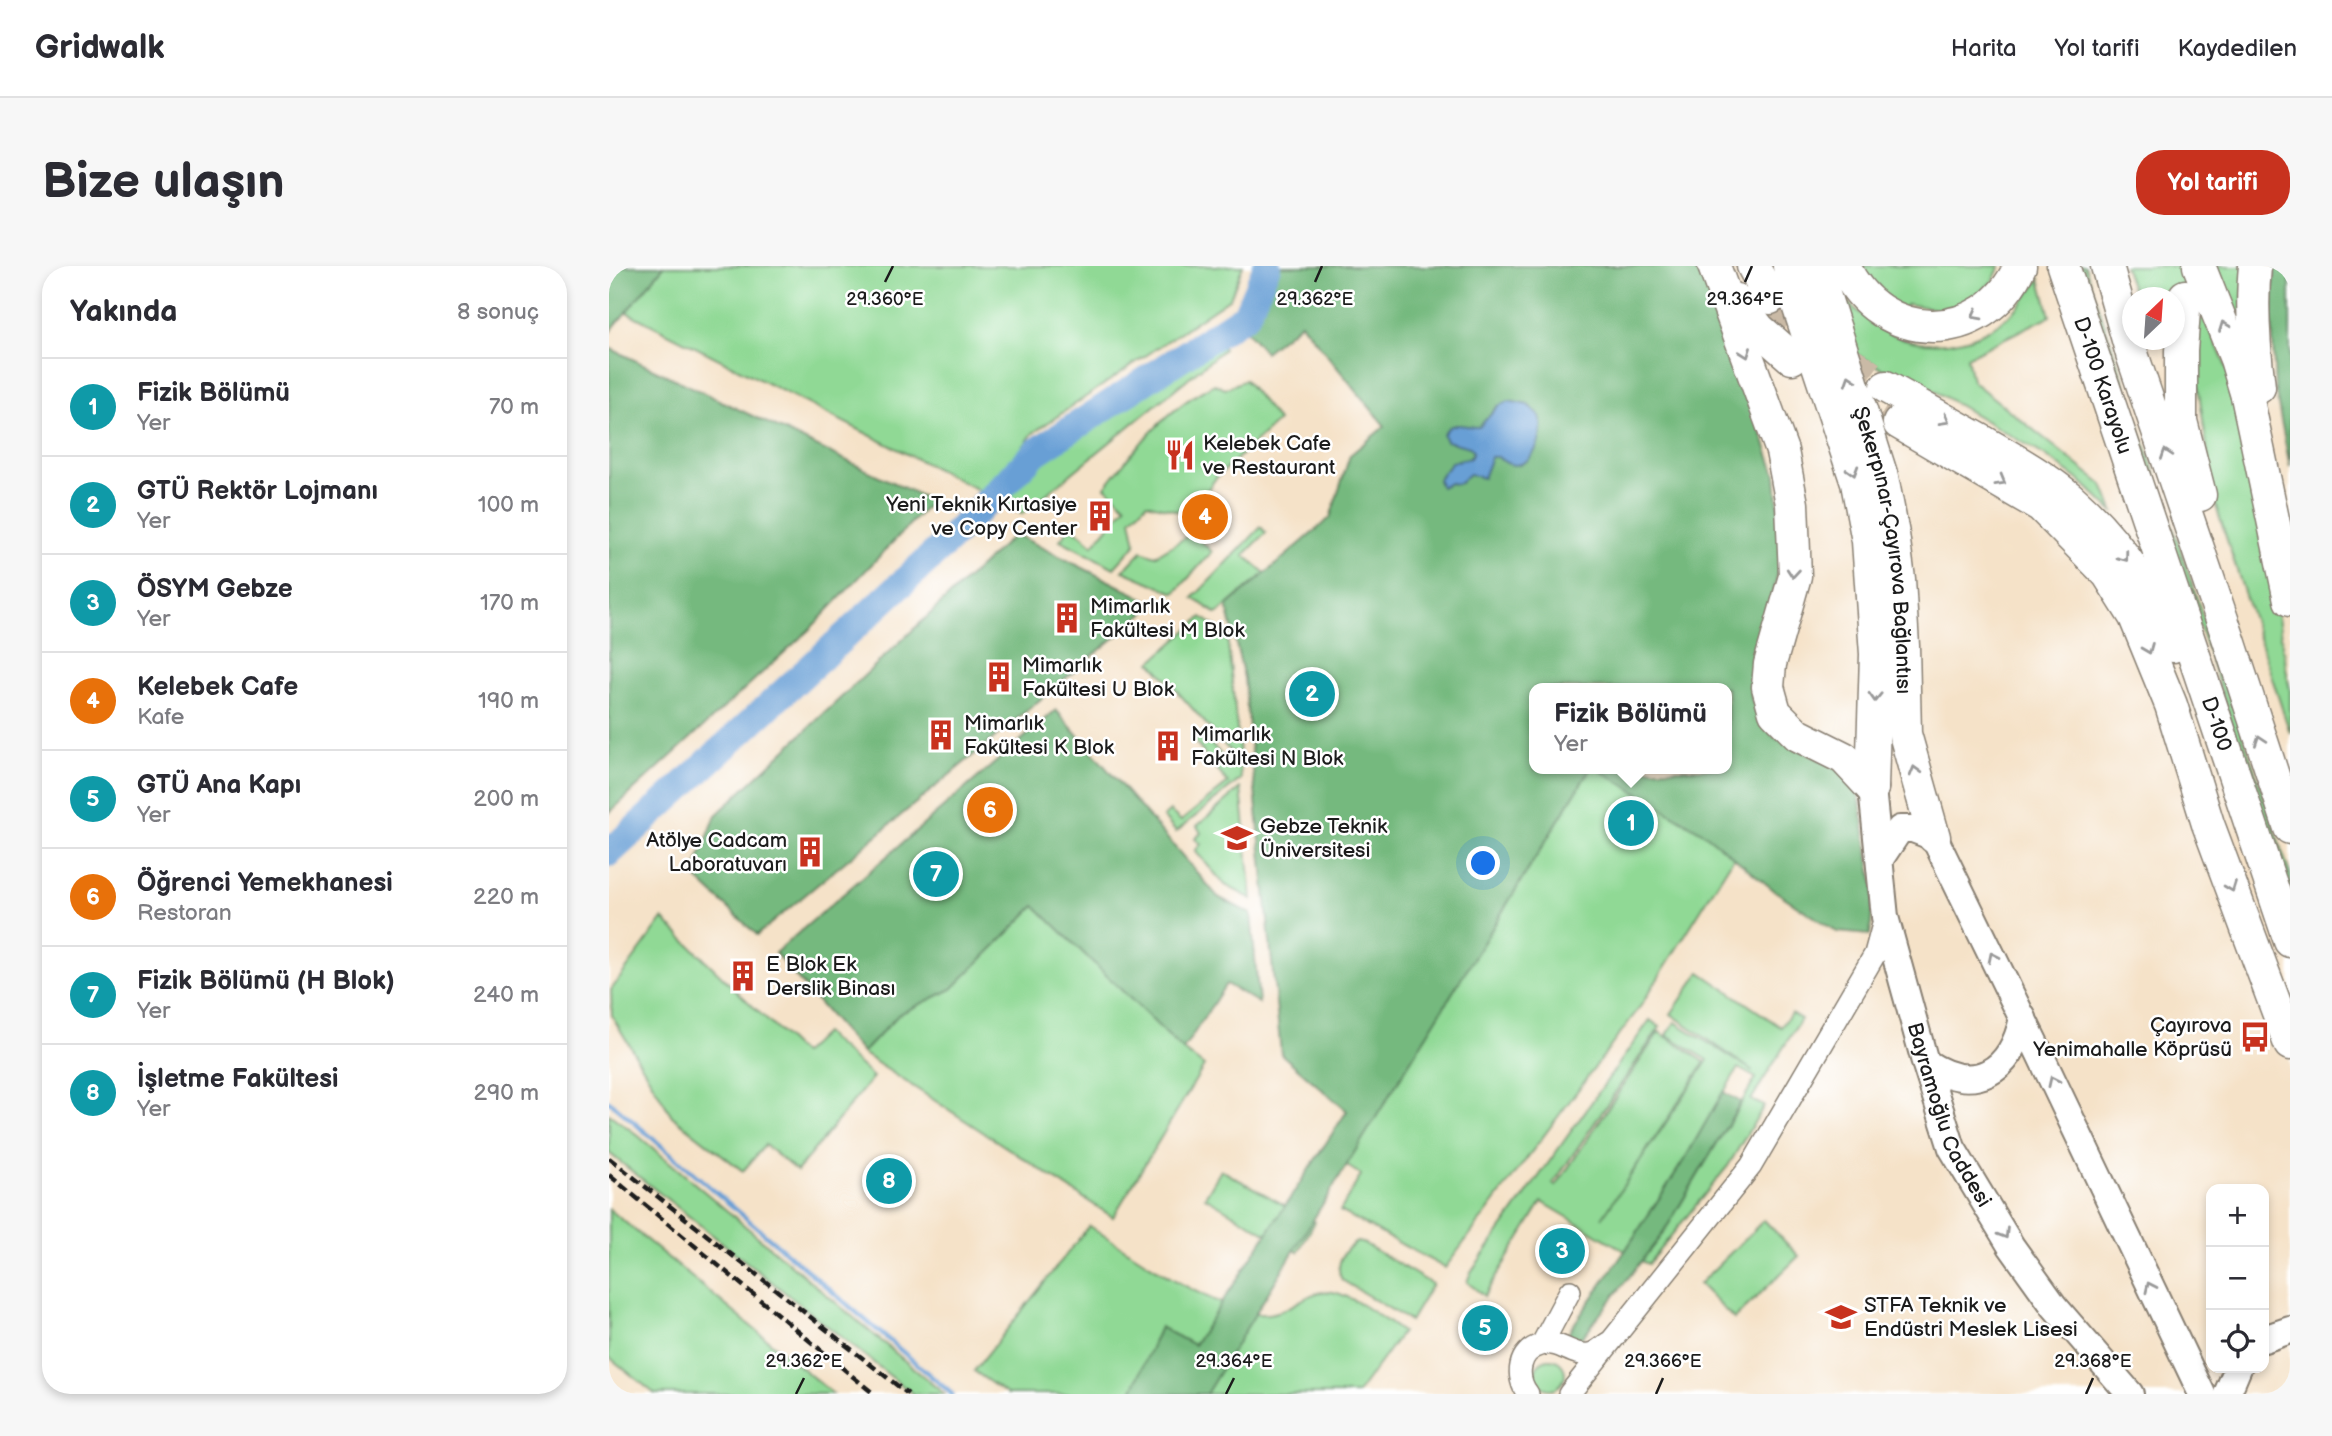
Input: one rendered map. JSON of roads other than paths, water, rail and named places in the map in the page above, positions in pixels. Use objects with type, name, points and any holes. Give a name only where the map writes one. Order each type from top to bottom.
[{"type":"highway","points":[[1714,266],[1759,329],[1792,358]]},
{"type":"highway","points":[[1714,266],[1782,451],[1792,504],[1794,576],[1770,664],[1768,687],[1775,712],[1798,734],[1844,758],[1872,788]]},
{"type":"highway","points":[[1753,266],[1770,298]]},
{"type":"highway","name":"Şekerpınar-Çayırova Bağlantısı","points":[[1789,266],[1794,293],[1857,483],[1868,541],[1876,654],[1872,788]]},
{"type":"highway","name":"Şekerpınar-Çayırova Bağlantısı","points":[[1815,266],[1882,477],[1899,579],[1905,734],[1934,837]]},
{"type":"highway","points":[[1844,266],[1865,298],[1884,313],[1933,327],[1960,323],[1981,314],[2001,298],[2020,266]]},
{"type":"highway","name":"D-100 Karayolu","points":[[2063,266],[2145,506]]},
{"type":"highway","name":"D-100","points":[[2105,266],[2290,828]]},
{"type":"highway","points":[[2199,266],[2236,359],[2247,396],[2290,600]]},
{"type":"highway","points":[[2255,266],[2255,348],[2277,534]]},
{"type":"highway","points":[[2181,350],[2182,421],[2212,545],[2228,637]]},
{"type":"highway","points":[[1886,387],[2023,464],[2068,496],[2100,527],[2129,562],[2157,610],[2209,743],[2251,824]]},
{"type":"highway","points":[[1899,423],[2041,506],[2108,574],[2136,617],[2171,705],[2207,824],[2290,1044]]},
{"type":"highway","name":"D-100","points":[[2145,506],[2290,941]]},
{"type":"main road","name":"Bayramoğlu Caddesi","points":[[1872,788],[1885,917],[1952,1148],[2011,1246],[2054,1306],[2130,1394]]},
{"type":"main road","points":[[1880,859],[1900,830],[1913,829],[1934,837],[2202,1394]]},
{"type":"main road","points":[[1925,1062],[1941,1073],[1962,1079],[1983,1076],[2001,1066],[2009,1056],[2018,1038],[2023,1018]]},
{"type":"main road","points":[[2269,1337],[2290,1329]]},
{"type":"main road","points":[[2227,1394],[2236,1373]]},
{"type":"street","points":[[1569,1394],[1751,1166],[1875,954],[1885,917]]},
{"type":"street","points":[[1856,987],[1868,976],[1879,971],[1888,971],[1902,978]]},
{"type":"street","points":[[1542,1344],[1570,1291]]},
{"type":"street","points":[[1528,1394],[1522,1385],[1521,1364],[1525,1355],[1533,1348],[1542,1344],[1561,1345],[1578,1354],[1588,1355],[1618,1333]]},
{"type":"water","points":[[1509,401],[1528,405],[1540,416],[1540,437],[1532,456],[1517,465],[1491,457],[1483,478],[1469,474],[1460,483],[1441,487],[1438,480],[1451,462],[1470,458],[1473,452],[1470,447],[1446,441],[1443,435],[1446,430],[1454,425],[1479,427],[1498,406]]},
{"type":"waterway","points":[[609,853],[949,540],[1036,452],[1246,315],[1267,266]]},
{"type":"waterway","points":[[609,1101],[952,1394]]},
{"type":"tunnel","points":[[1770,298],[1794,323],[1886,387]]},
{"type":"tunnel","points":[[1841,388],[1899,423]]},
{"type":"railway","points":[[609,1158],[908,1394]]},
{"type":"railway","points":[[609,1175],[874,1394]]},
{"type":"place","name":"Kelebek Cafe ve Restaurant","points":[[1180,455]]},
{"type":"place","name":"Yeni Teknik Kırtasiye ve Copy Center","points":[[1100,516]]},
{"type":"place","name":"Kelebek Cafe","points":[[1205,517]]},
{"type":"place","name":"Mimarlık Fakültesi M Blok","points":[[1067,618]]},
{"type":"place","name":"Mimarlık Fakültesi U Blok","points":[[999,677]]},
{"type":"place","name":"GTÜ Rektör Lojmanı","points":[[1312,694]]},
{"type":"place","name":"Mimarlık Fakültesi K Blok","points":[[941,735]]},
{"type":"place","name":"Mimarlık Fakültesi N Blok","points":[[1168,746]]},
{"type":"place","name":"Öğrenci Yemekhanesi","points":[[990,810]]},
{"type":"place","name":"Fizik Bölümü","points":[[1631,823]]},
{"type":"place","name":"Gebze Teknik Üniversitesi","points":[[1237,838]]},
{"type":"place","name":"Atölye Cadcam Laboratuvarı","points":[[810,852]]},
{"type":"place","name":"Fizik Bölümü (H Blok)","points":[[936,874]]},
{"type":"place","name":"E Blok Ek Derslik Binası","points":[[743,976]]},
{"type":"place","name":"Çayırova Yenimahalle Köprüsü","points":[[2255,1037]]},
{"type":"place","name":"İşletme Fakültesi","points":[[889,1181]]},
{"type":"place","name":"ÖSYM Gebze","points":[[1562,1251]]},
{"type":"place","name":"STFA Teknik ve Endüstri Meslek Lisesi","points":[[1841,1317]]},
{"type":"place","name":"GTÜ Ana Kapı","points":[[1485,1328]]}]
